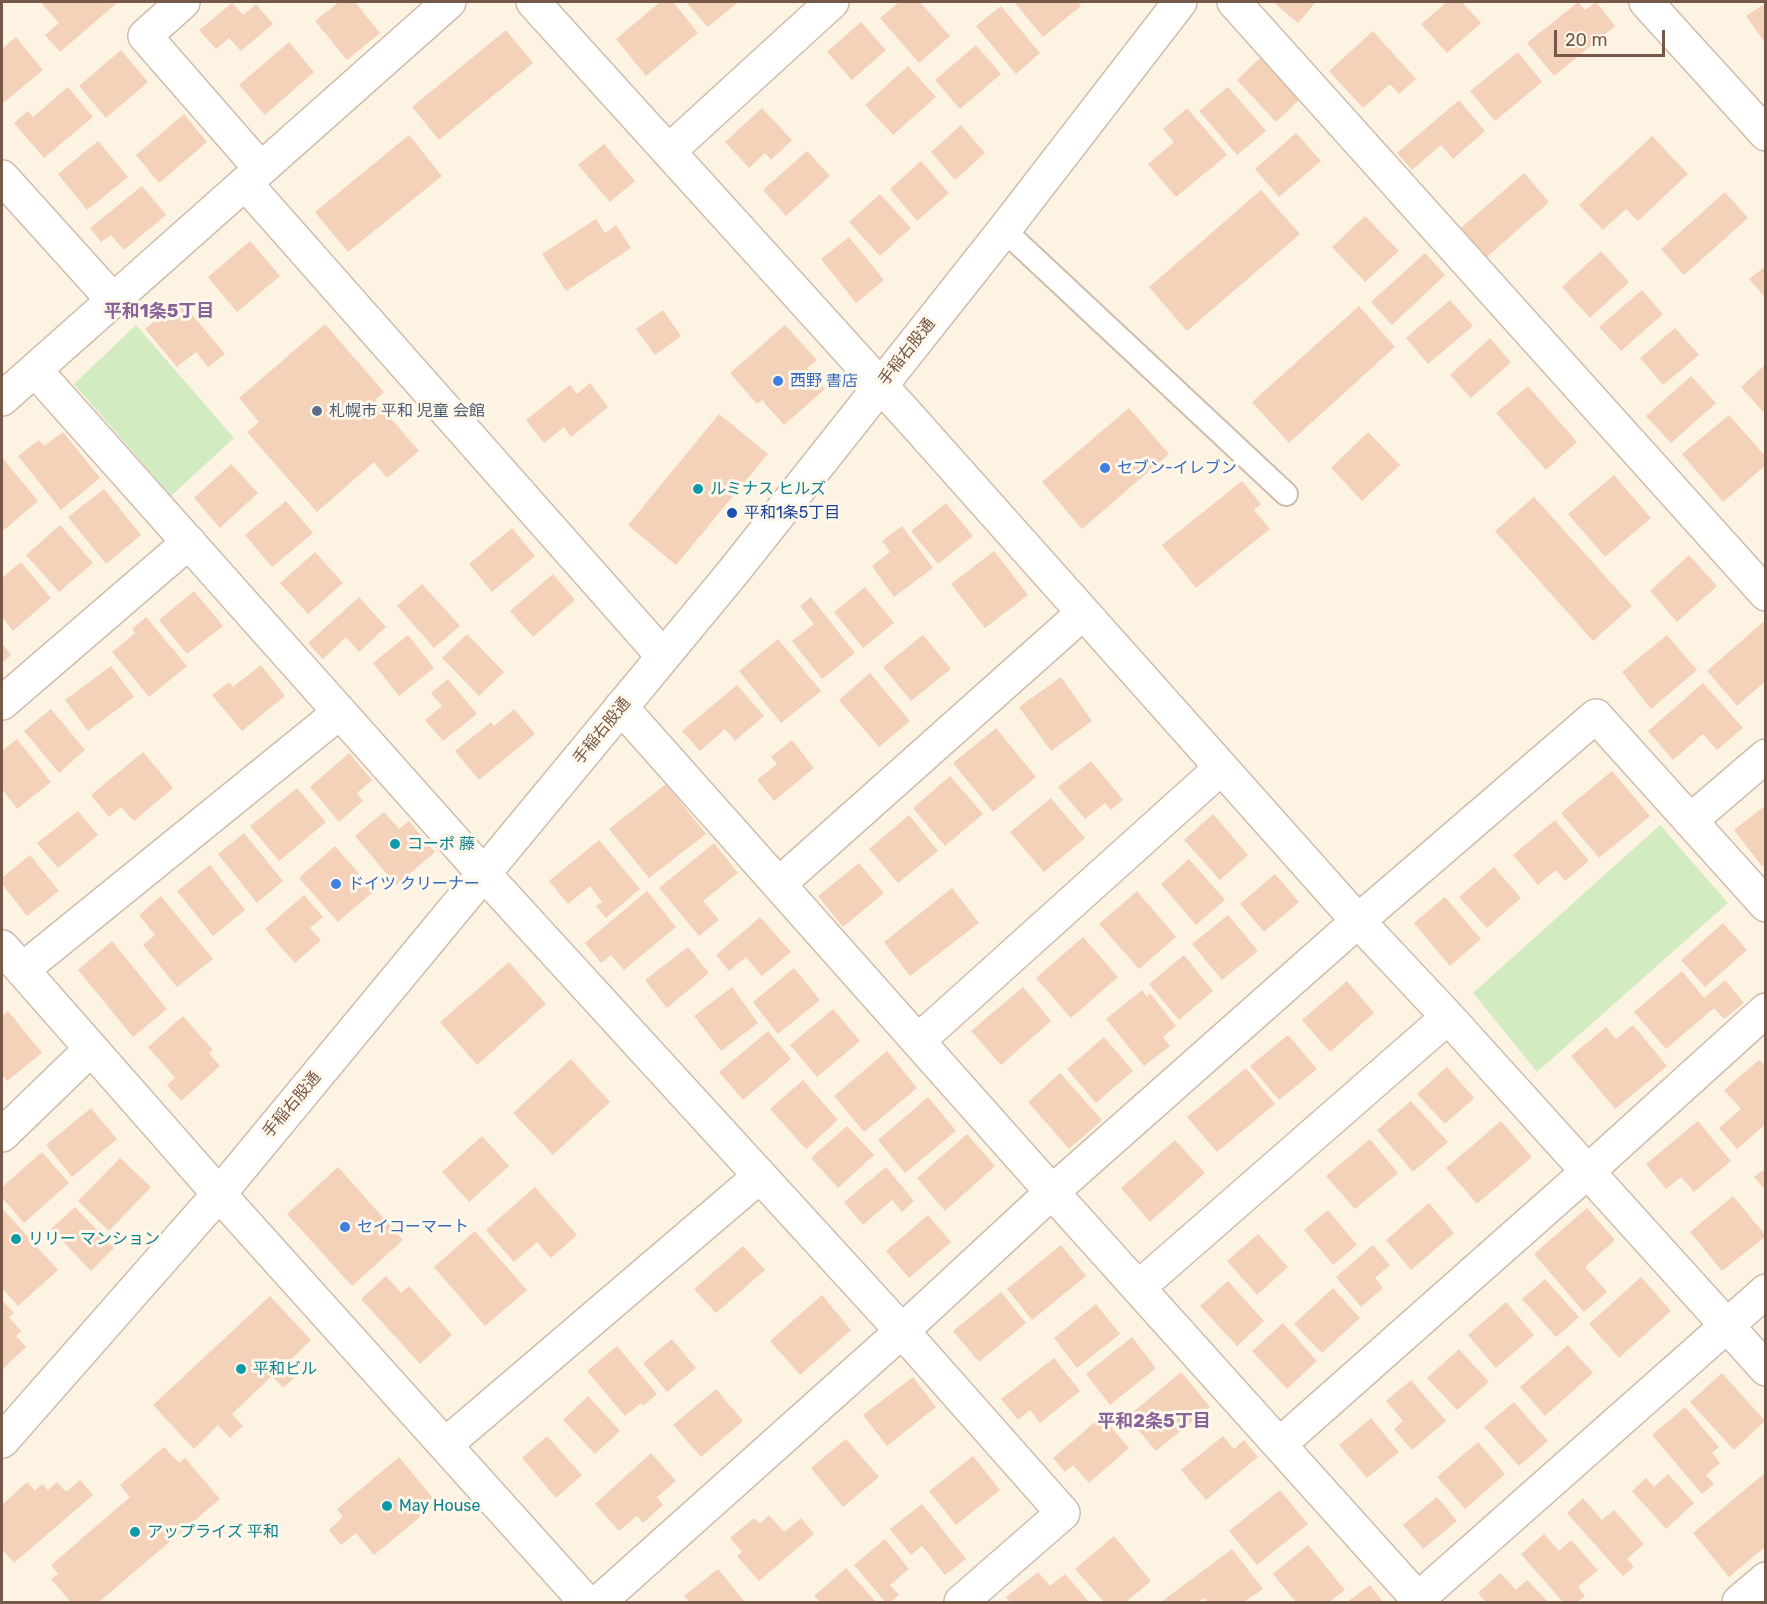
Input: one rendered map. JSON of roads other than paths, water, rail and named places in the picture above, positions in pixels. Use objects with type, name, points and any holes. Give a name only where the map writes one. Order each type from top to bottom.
[{"type":"street","points":[[183,2],[145,36],[253,176],[663,656]]},
{"type":"street","points":[[2,399],[449,2]]},
{"type":"street","points":[[533,2],[881,385],[1358,921],[1448,1017],[1586,1173],[1766,1370]]},
{"type":"street","points":[[669,151],[832,2]]},
{"type":"street","name":"手稲右股通","points":[[2,1441],[219,1194],[734,571],[1004,230],[1180,2]]},
{"type":"street","points":[[1234,2],[1766,594]]},
{"type":"street","points":[[1646,2],[1760,120]]},
{"type":"street","points":[[2,177],[113,300]]},
{"type":"street","points":[[35,370],[484,874],[902,1331],[1063,1513],[962,1602]]},
{"type":"street","points":[[2,703],[189,542]]},
{"type":"street","points":[[779,884],[1083,613]]},
{"type":"street","points":[[621,707],[1418,1599],[1766,1291]]},
{"type":"street","points":[[340,712],[12,959],[219,1194],[586,1602]]},
{"type":"street","points":[[599,1602],[902,1331],[1052,1192],[1358,921],[1596,716],[1766,905]]},
{"type":"street","points":[[1690,821],[1766,756]]},
{"type":"street","points":[[919,1040],[1221,768]]},
{"type":"street","points":[[1280,1444],[1766,1010]]},
{"type":"street","points":[[1138,1287],[1448,1017]]},
{"type":"street","points":[[2,1135],[91,1049]]},
{"type":"street","points":[[445,1445],[760,1176]]},
{"type":"street","points":[[1739,1602],[1766,1579]]},
{"type":"lane","points":[[1004,230],[1286,494]]},
{"type":"place","name":"西野 書店","points":[[778,381]]},
{"type":"place","name":"札幌市 平和 児童 会館","points":[[317,411]]},
{"type":"place","name":"セブン-イレブン","points":[[1105,468]]},
{"type":"place","name":"ルミナス ヒルズ","points":[[698,489]]},
{"type":"place","name":"平和1条5丁目","points":[[732,513]]},
{"type":"place","name":"コーポ 藤","points":[[395,844]]},
{"type":"place","name":"ドイツ クリーナー","points":[[336,884]]},
{"type":"place","name":"セイコーマート","points":[[345,1227]]},
{"type":"place","name":"リリー マンション","points":[[16,1239]]},
{"type":"place","name":"平和ビル","points":[[241,1369]]},
{"type":"place","name":"May House","points":[[387,1506]]},
{"type":"place","name":"アップライズ 平和","points":[[135,1532]]},
{"type":"district","name":"平和1条5丁目","points":[[159,312]]},
{"type":"district","name":"平和2条5丁目","points":[[1154,1422]]}]
